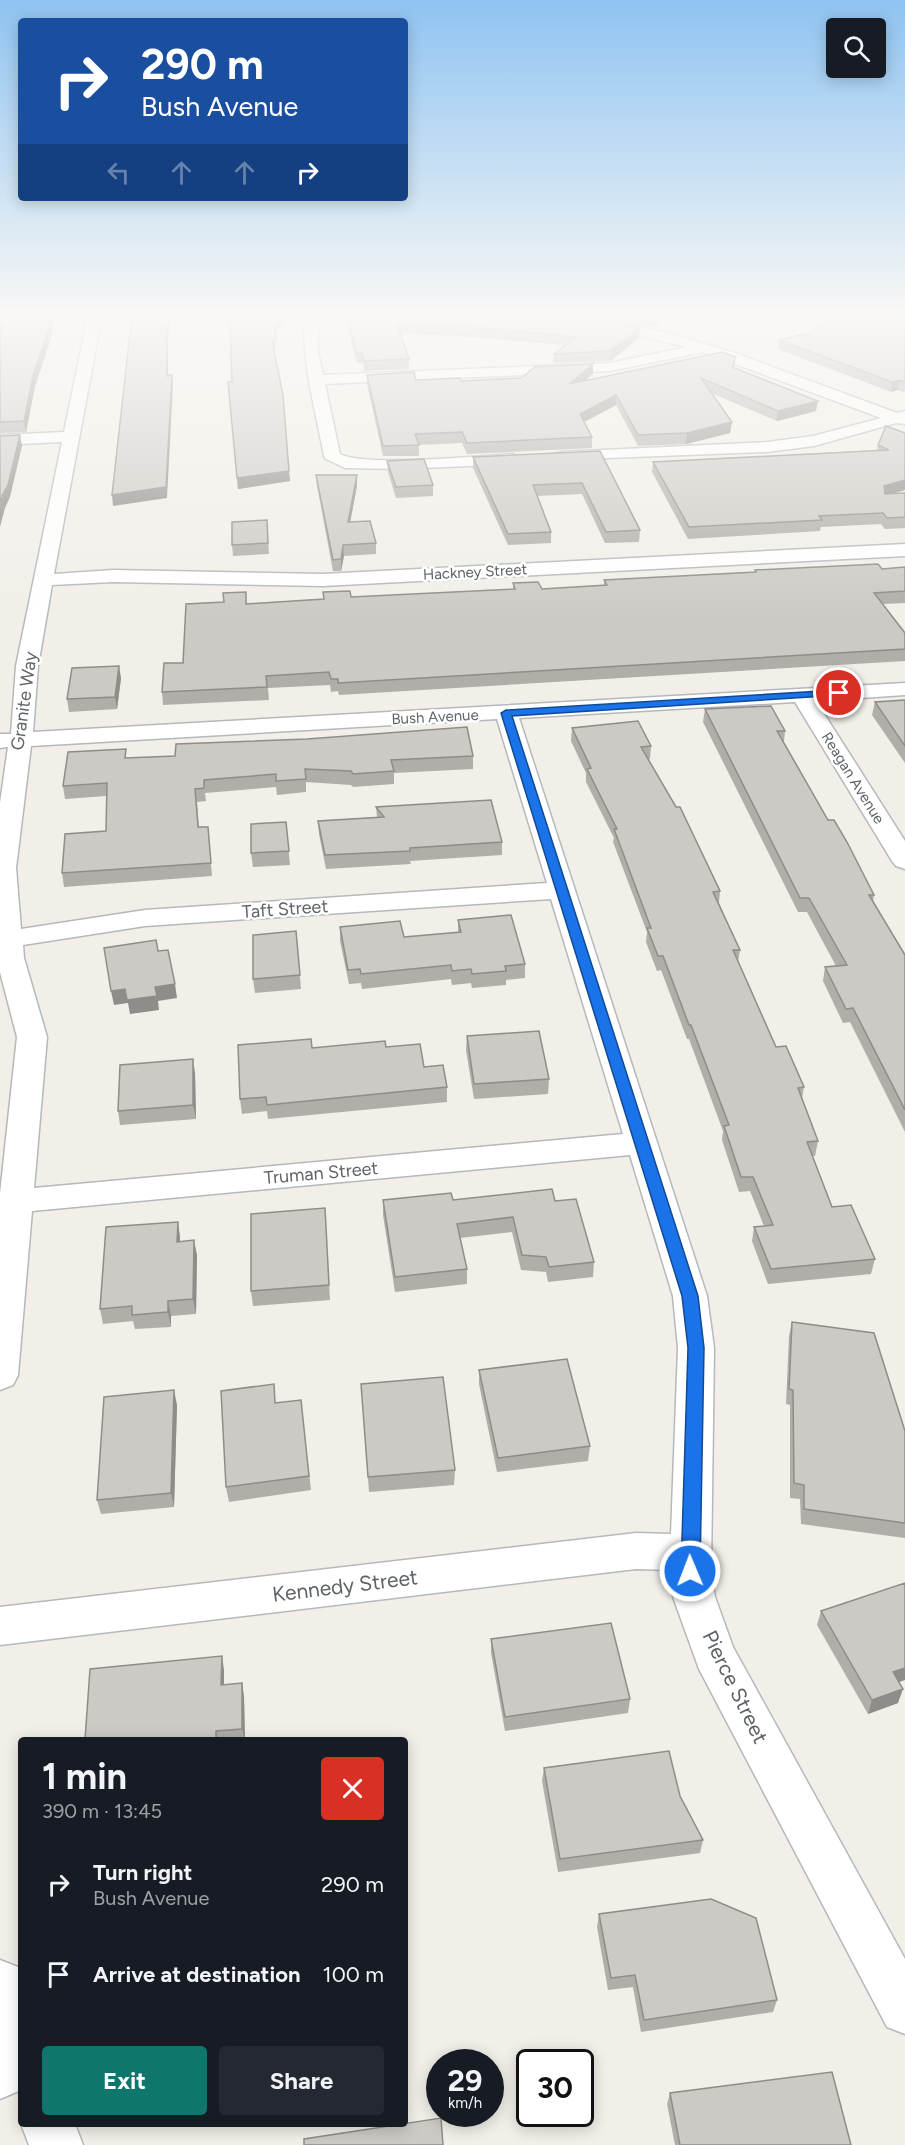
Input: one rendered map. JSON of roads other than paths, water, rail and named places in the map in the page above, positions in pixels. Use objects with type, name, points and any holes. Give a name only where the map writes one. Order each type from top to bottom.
[{"type":"street","name":"Granite Way","points":[[0,1375],[8,1204],[32,1037],[10,958],[3,868],[10,741],[27,666],[75,415]]},
{"type":"street","points":[[323,415],[332,456],[345,463],[399,464],[767,447],[814,441],[902,419]]},
{"type":"street","points":[[0,440],[71,437]]},
{"type":"street","name":"Hackney Street","points":[[44,580],[113,576],[323,580],[905,550]]},
{"type":"street","name":"Bush Avenue","points":[[10,741],[905,689]]},
{"type":"street","name":"Reagan Avenue","points":[[802,695],[905,861]]},
{"type":"street","name":"Pierce Street","points":[[506,713],[690,1296],[696,1348],[689,1553],[694,1596],[714,1655],[905,2009]]},
{"type":"street","name":"Taft Street","points":[[9,939],[145,918],[562,890]]},
{"type":"street","name":"Truman Street","points":[[8,1204],[642,1143]]},
{"type":"street","name":"Kennedy Street","points":[[0,1626],[636,1551],[689,1553]]},
{"type":"street","points":[[0,1985],[18,2043]]},
{"type":"street","points":[[0,2073],[18,2062]]},
{"type":"street","points":[[49,2127],[56,2145]]}]
